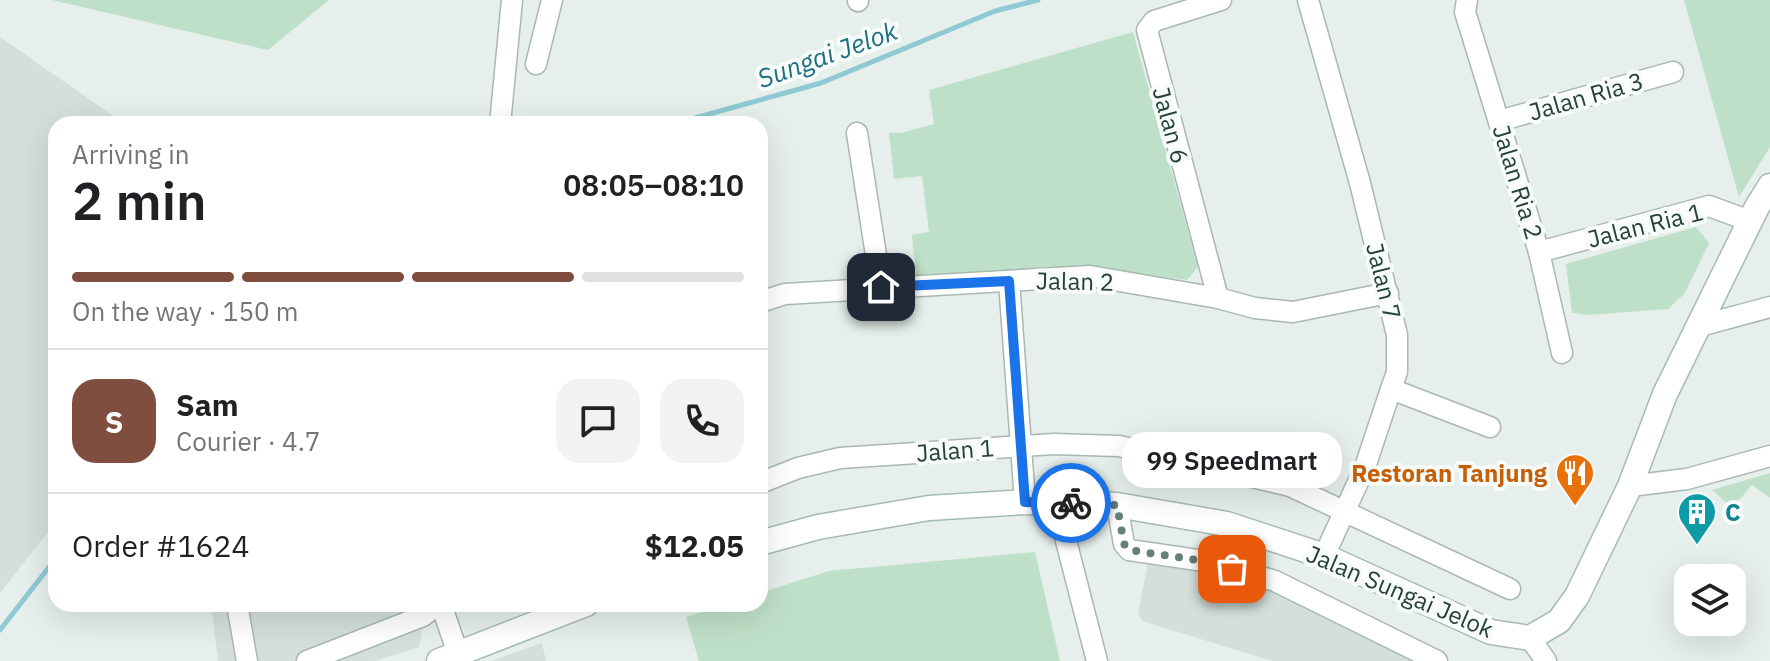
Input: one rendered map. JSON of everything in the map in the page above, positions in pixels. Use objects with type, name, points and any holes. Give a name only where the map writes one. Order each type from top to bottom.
[{"type":"street","points":[[501,116],[512,0]]},
{"type":"street","points":[[536,64],[552,0]]},
{"type":"street","name":"Jalan 6","points":[[1218,298],[1147,30],[1154,21],[1221,0]]},
{"type":"street","name":"Jalan 7","points":[[1308,0],[1397,335],[1397,372],[1347,511],[1324,556]]},
{"type":"street","name":"Jalan Ria 2","points":[[1466,6],[1539,252],[1562,353]]},
{"type":"street","name":"Jalan Ria 3","points":[[1499,121],[1673,72]]},
{"type":"street","points":[[857,133],[881,287]]},
{"type":"street","points":[[1546,661],[1530,638],[1559,621],[1577,596],[1630,486],[1665,394],[1696,327],[1770,186]]},
{"type":"street","name":"Jalan Ria 1","points":[[1539,252],[1709,206],[1750,221]]},
{"type":"street","name":"Jalan 2","points":[[768,299],[785,294],[881,287],[1090,276],[1218,298],[1255,308],[1293,312],[1388,293]]},
{"type":"street","points":[[1009,281],[1025,502]]},
{"type":"street","points":[[1696,327],[1770,307]]},
{"type":"street","points":[[1391,389],[1490,427]]},
{"type":"street","name":"Jalan 1","points":[[768,480],[798,468],[840,458],[1054,444],[1132,449],[1290,486],[1510,589]]},
{"type":"street","points":[[1630,486],[1687,479],[1770,456]]},
{"type":"street","name":"Jalan Sungai Jelok","points":[[768,541],[818,527],[929,508],[1025,502],[1117,505],[1227,524],[1324,556],[1491,632],[1530,638]]},
{"type":"street","points":[[1056,502],[1097,661]]},
{"type":"street","points":[[1117,505],[1124,544],[1129,550],[1211,562],[1275,581],[1437,661]]},
{"type":"street","points":[[238,612],[247,661]]},
{"type":"street","points":[[307,661],[429,612]]},
{"type":"street","points":[[441,612],[448,657],[565,612]]},
{"type":"shaded area","points":[[0,37],[114,116],[48,116],[48,532],[0,593]]},
{"type":"shaded area","points":[[1149,559],[1212,569],[1275,589],[1422,661],[1272,661],[1142,621],[1138,613]]},
{"type":"shaded area","points":[[212,612],[426,612],[419,647],[375,661],[218,661]]},
{"type":"shaded area","points":[[542,643],[546,661],[491,661]]},
{"type":"green space","points":[[52,0],[329,0],[268,50]]},
{"type":"green space","points":[[1684,0],[1770,0],[1770,147],[1739,197]]},
{"type":"green space","points":[[1133,32],[1198,267],[1187,280],[1088,267],[916,276],[912,235],[929,232],[922,176],[894,179],[889,133],[934,124],[929,90]]},
{"type":"green space","points":[[1696,227],[1709,243],[1685,293],[1668,309],[1587,315],[1572,313],[1566,264]]},
{"type":"green space","points":[[1770,473],[1770,498],[1752,485],[1732,508],[1712,490]]},
{"type":"green space","points":[[1035,552],[1060,661],[699,661],[686,617],[702,612],[768,612],[768,590],[829,571]]},
{"type":"waterway","name":"Sungai Jelok","points":[[702,116],[821,83],[995,11],[1038,0]]},
{"type":"waterway","name":"Sungai Jelok","points":[[0,630],[48,568]]},
{"type":"way so far","points":[[1071,503],[1117,505],[1124,544],[1129,550],[1211,562],[1232,569]]},
{"type":"place","name":"Restoran Tanjung","points":[[1575,507]]},
{"type":"place","name":"C","points":[[1697,546]]},
{"type":"place","name":"99 Speedmart","points":[[1232,569]]},
{"type":"route","points":[[881,287],[1009,281],[1025,502],[1071,503]]}]
